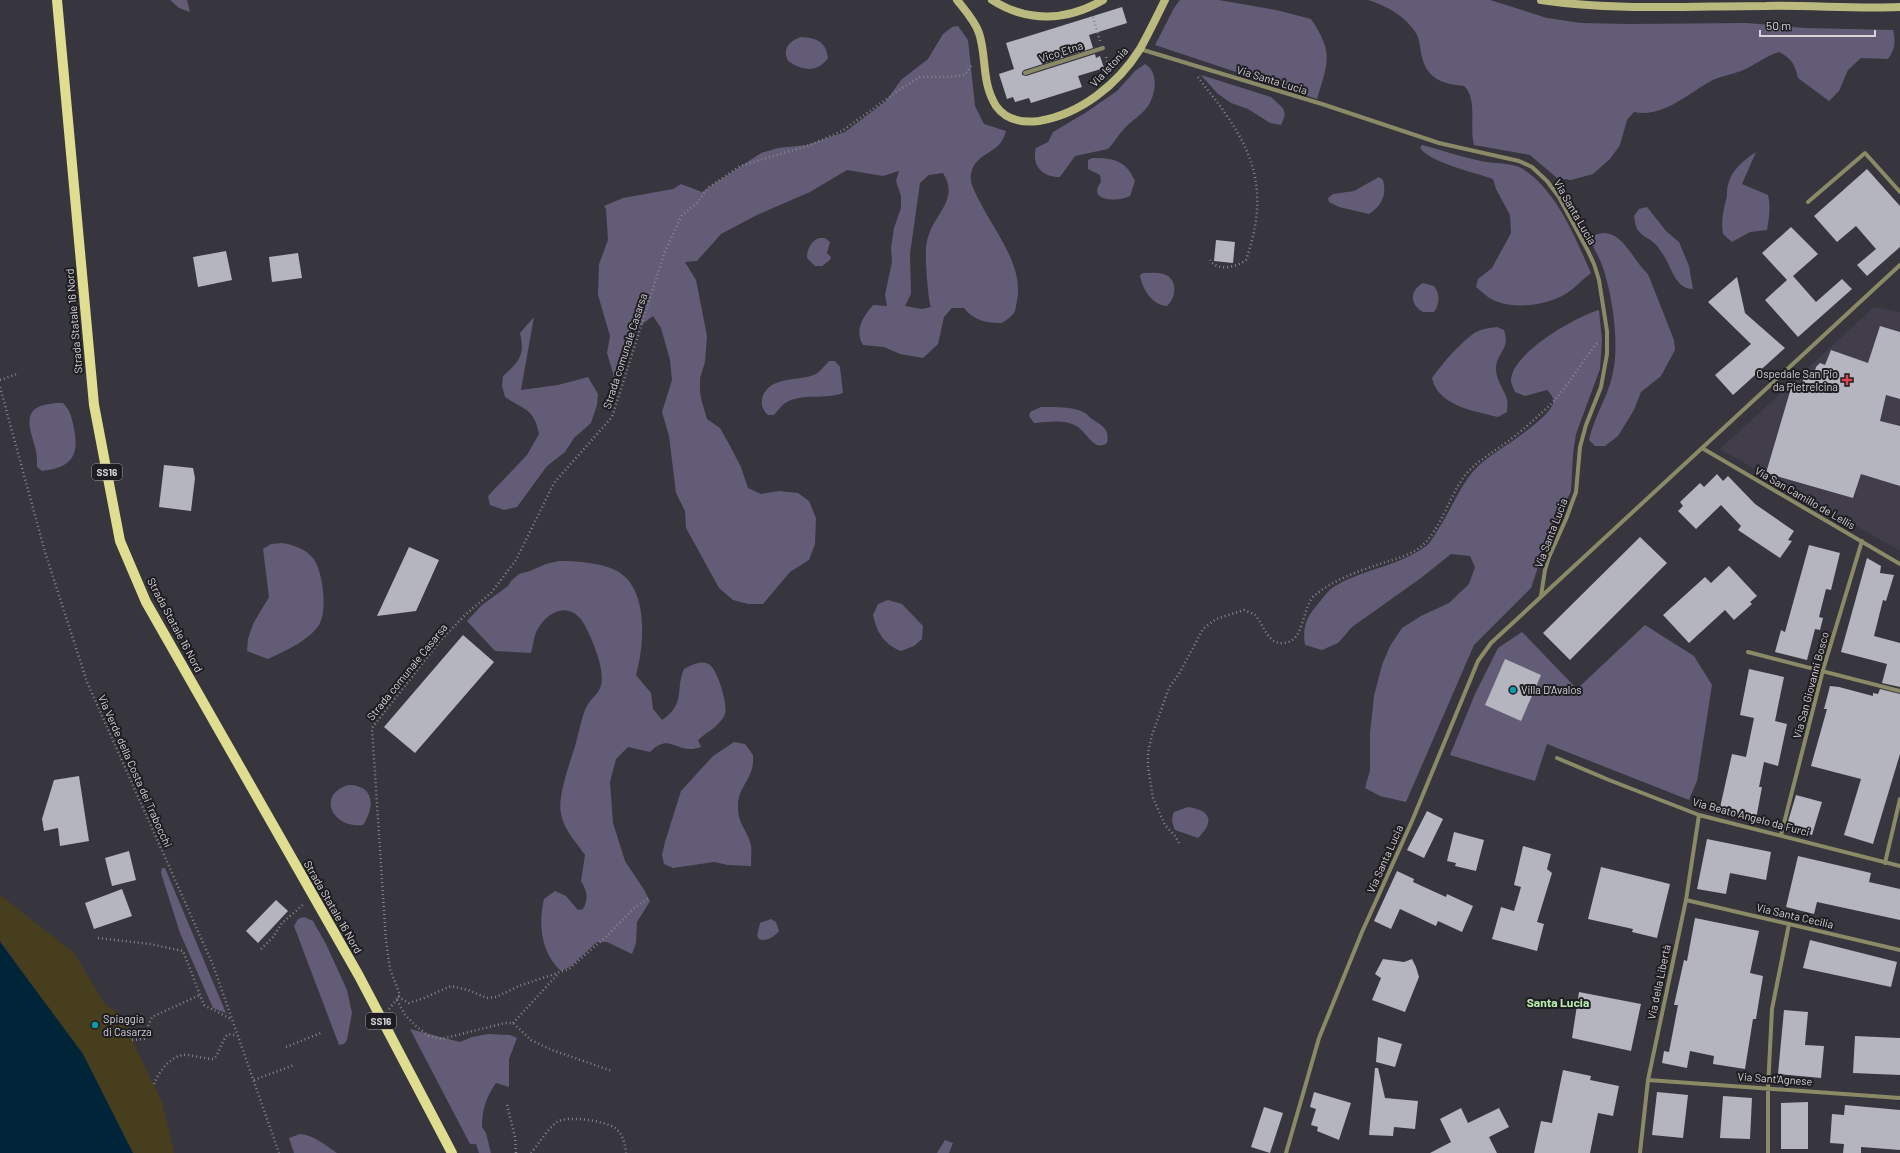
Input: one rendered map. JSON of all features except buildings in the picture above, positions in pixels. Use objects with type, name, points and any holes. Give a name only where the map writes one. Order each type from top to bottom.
[{"type":"main road","name":"Strada Statale 16 Nord","points":[[57,0],[94,405],[120,541],[146,602],[359,976],[452,1153]]},
{"type":"street","name":"Via Istonia","points":[[957,0],[979,32],[985,76],[994,102],[1004,114],[1022,122],[1044,120],[1066,114],[1091,101],[1127,67],[1140,49],[1165,0]]},
{"type":"street","points":[[992,0],[1020,13],[1043,17],[1070,14],[1103,0]]},
{"type":"street","points":[[1541,0],[1594,7],[1777,6],[1867,9],[1900,7]]},
{"type":"street","name":"Vico Etna","points":[[1025,73],[1103,48]]},
{"type":"street","name":"Via Santa Lucia","points":[[1140,49],[1439,143],[1509,158],[1532,167],[1547,181],[1559,197],[1594,264],[1600,287],[1607,334],[1608,354],[1601,387],[1580,447],[1576,492],[1549,557],[1545,570],[1541,597]]},
{"type":"street","points":[[1808,202],[1865,153],[1900,192]]},
{"type":"street","name":"Via Santa Lucia","points":[[1286,1153],[1319,1038],[1362,932],[1412,821],[1478,661],[1491,643],[1900,265]]},
{"type":"street","name":"Via San Camillo de Lellis","points":[[1702,448],[1900,564]]},
{"type":"street","name":"Via San Giovanni Bosco","points":[[1781,835],[1823,670],[1862,541]]},
{"type":"street","points":[[1748,652],[1823,670],[1900,691]]},
{"type":"street","name":"Via Beato Angelo da Furci","points":[[1557,758],[1609,780],[1699,814],[1900,866]]},
{"type":"street","points":[[1885,863],[1900,799]]},
{"type":"street","name":"Via della Libertà","points":[[1640,1153],[1648,1080],[1686,900],[1699,814]]},
{"type":"street","name":"Via Santa Cecilia","points":[[1686,900],[1900,950]]},
{"type":"street","points":[[1768,1153],[1768,1088],[1772,1009],[1790,924]]},
{"type":"street","name":"Via Sant'Agnese","points":[[1648,1080],[1900,1098]]},
{"type":"path","name":"Strada comunale Casarsa","points":[[397,999],[400,995],[390,969],[386,941],[372,728],[440,641],[490,592],[518,558],[554,483],[612,417],[665,251],[682,215],[696,204],[709,187],[740,166],[810,145],[842,131],[902,88],[920,77],[946,77],[965,74],[971,68],[974,57]]},
{"type":"path","points":[[1194,65],[1195,72],[1238,133],[1248,154],[1256,177],[1258,195],[1255,229],[1246,260],[1233,268],[1212,264],[1210,260]]},
{"type":"path","points":[[1179,844],[1175,836],[1165,825],[1154,798],[1148,766],[1148,752],[1152,735],[1169,688],[1179,674],[1202,629],[1216,620],[1244,610],[1256,616],[1266,634],[1272,639],[1283,644],[1289,642],[1302,624],[1306,607],[1313,596],[1333,583],[1407,554],[1422,546],[1446,511],[1466,475],[1477,462],[1521,432],[1548,407],[1560,394],[1597,343],[1607,334]]},
{"type":"path","points":[[0,380],[17,374]]},
{"type":"path","name":"Via Verde della Costa dei Trabocchi","points":[[0,387],[45,552],[87,682],[213,965],[279,1153]]},
{"type":"path","points":[[261,950],[273,937],[282,923],[314,896]]},
{"type":"path","points":[[397,999],[409,1003],[451,986],[468,990],[487,998],[496,997],[519,986],[558,974],[569,969],[584,957],[634,908],[650,897]]},
{"type":"path","points":[[98,938],[150,944],[183,951],[204,1005],[232,1019]]},
{"type":"path","points":[[513,1023],[548,983],[558,974]]},
{"type":"path","points":[[132,1040],[144,1039],[148,1036],[148,1026],[152,1017],[200,995]]},
{"type":"path","points":[[397,999],[405,1015],[429,1036],[441,1039],[505,1023],[513,1023],[531,1040],[564,1054],[612,1071]]},
{"type":"path","points":[[286,1046],[323,1032]]},
{"type":"path","points":[[154,1084],[162,1069],[173,1060],[182,1055],[205,1059],[214,1058],[218,1055],[222,1041],[228,1034],[237,1035]]},
{"type":"path","points":[[254,1080],[294,1065]]},
{"type":"path","points":[[507,1105],[515,1137],[516,1153]]},
{"type":"path","points":[[531,1153],[557,1122],[573,1118],[600,1123],[614,1128],[623,1137],[626,1153]]},
{"type":"shaded area","points":[[170,0],[187,0],[190,12],[179,8]]},
{"type":"shaded area","points":[[1180,0],[1219,0],[1276,10],[1311,19],[1323,41],[1327,58],[1324,76],[1317,99],[1155,45],[1174,8]]},
{"type":"shaded area","points":[[1368,0],[1490,0],[1547,18],[1581,23],[1747,23],[1806,28],[1893,30],[1895,42],[1888,59],[1861,58],[1848,70],[1839,91],[1829,101],[1798,78],[1792,62],[1779,52],[1741,71],[1711,81],[1665,108],[1655,112],[1634,112],[1627,120],[1620,145],[1610,159],[1593,174],[1571,180],[1557,178],[1530,155],[1474,145],[1471,98],[1464,86],[1443,82],[1432,75],[1424,64],[1418,37],[1408,23],[1396,13],[1382,5]]},
{"type":"shaded area","points":[[958,26],[968,40],[975,106],[984,124],[1006,131],[999,145],[983,156],[974,166],[971,177],[975,192],[1007,250],[1016,275],[1018,288],[1017,301],[1015,312],[1011,316],[1002,323],[991,322],[972,316],[964,308],[952,308],[944,317],[938,344],[923,358],[900,354],[884,347],[863,345],[859,334],[861,324],[866,314],[873,305],[887,306],[885,295],[892,262],[891,248],[894,228],[901,208],[901,196],[896,181],[899,171],[883,176],[847,170],[810,192],[757,215],[721,234],[697,261],[685,262],[696,280],[707,336],[705,362],[700,378],[700,393],[707,419],[720,428],[741,467],[748,488],[761,494],[779,491],[798,493],[809,501],[816,518],[815,544],[809,560],[790,572],[763,604],[748,604],[733,600],[719,588],[686,528],[685,511],[676,493],[669,436],[662,412],[672,380],[670,360],[661,328],[653,316],[637,328],[631,352],[624,370],[614,377],[607,353],[610,336],[598,295],[599,264],[608,240],[606,209],[604,206],[623,198],[673,189],[681,184],[702,192],[761,153],[778,148],[807,145],[845,132],[886,101],[901,80],[928,59],[943,34],[952,27]],"holes":[[[943,173],[949,190],[948,197],[928,236],[926,244],[927,279],[931,307],[922,309],[905,306],[911,294],[910,254],[920,183],[929,175]]]},
{"type":"shaded area","points":[[801,37],[811,38],[823,44],[828,58],[824,63],[810,69],[799,67],[788,61],[786,57],[786,49],[790,43]]},
{"type":"shaded area","points":[[1145,64],[1152,72],[1155,84],[1153,96],[1146,109],[1124,129],[1108,149],[1075,156],[1060,177],[1044,173],[1037,165],[1035,160],[1036,148],[1048,142],[1053,132],[1085,113],[1117,91],[1135,71]]},
{"type":"shaded area","points":[[1201,75],[1271,97],[1283,108],[1285,115],[1281,125],[1270,123],[1248,109],[1231,103],[1218,94]]},
{"type":"shaded area","points":[[1422,145],[1486,162],[1513,165],[1523,169],[1535,178],[1546,189],[1564,216],[1591,273],[1567,293],[1539,304],[1506,304],[1488,297],[1476,287],[1478,279],[1492,268],[1511,233],[1510,215],[1496,189],[1493,179],[1433,158],[1420,148]]},
{"type":"shaded area","points":[[1756,152],[1742,184],[1768,195],[1770,208],[1767,230],[1750,232],[1732,242],[1723,234],[1722,229],[1724,209],[1727,198],[1727,187],[1735,170],[1742,162]]},
{"type":"shaded area","points":[[1092,158],[1112,160],[1123,164],[1135,181],[1130,196],[1118,199],[1105,199],[1100,197],[1097,189],[1101,182],[1100,175],[1088,169],[1088,160]]},
{"type":"shaded area","points":[[1379,177],[1383,180],[1384,195],[1377,207],[1369,214],[1339,207],[1329,202],[1328,198],[1333,194],[1354,191]]},
{"type":"shaded area","points":[[1647,207],[1666,231],[1679,242],[1689,266],[1693,289],[1681,285],[1677,281],[1657,246],[1637,229],[1634,216],[1639,209]]},
{"type":"shaded area","points":[[1602,233],[1610,234],[1622,242],[1648,274],[1674,340],[1675,350],[1661,376],[1641,392],[1634,410],[1618,436],[1605,446],[1595,446],[1589,440],[1594,423],[1610,385],[1615,351],[1614,322],[1610,293],[1602,264],[1590,240],[1595,235]]},
{"type":"shaded area","points":[[819,238],[825,238],[830,242],[827,253],[831,257],[830,260],[822,266],[815,266],[807,258],[807,255],[812,243]]},
{"type":"shaded area","points":[[1143,273],[1161,273],[1171,279],[1174,293],[1173,298],[1167,306],[1157,303],[1145,291],[1140,275]]},
{"type":"shaded area","points":[[1423,283],[1434,286],[1437,292],[1438,302],[1434,312],[1423,312],[1414,302],[1413,294],[1418,286]]},
{"type":"shaded area","name":"Ospedale San Pio da Pietrelcina","points":[[1874,307],[1900,312],[1900,551],[1720,449]]},
{"type":"shaded area","points":[[1599,310],[1602,340],[1600,369],[1576,434],[1573,454],[1571,491],[1544,549],[1531,588],[1474,645],[1406,802],[1380,796],[1365,788],[1370,770],[1370,733],[1374,696],[1382,665],[1390,646],[1402,628],[1421,616],[1449,603],[1469,584],[1475,567],[1470,556],[1451,554],[1421,578],[1352,627],[1338,643],[1322,650],[1305,645],[1304,633],[1308,618],[1332,588],[1355,576],[1404,559],[1428,544],[1476,468],[1540,420],[1552,406],[1553,399],[1547,390],[1525,396],[1515,392],[1511,380],[1514,370],[1522,359],[1533,348],[1561,328],[1575,320]]},
{"type":"shaded area","points":[[534,317],[521,390],[558,385],[588,377],[598,394],[597,405],[591,423],[574,438],[565,452],[547,466],[517,507],[504,510],[490,505],[488,496],[527,455],[539,434],[537,425],[531,414],[505,397],[502,386],[503,376],[514,366],[520,357],[522,347],[520,333]]},
{"type":"shaded area","points":[[1497,327],[1504,330],[1506,337],[1505,347],[1498,359],[1496,373],[1507,399],[1507,412],[1498,417],[1458,406],[1449,401],[1441,395],[1432,378],[1451,354],[1473,334],[1485,329]]},
{"type":"shaded area","points":[[829,361],[835,361],[840,367],[843,393],[793,399],[783,404],[774,415],[768,415],[762,406],[762,399],[765,391],[770,386],[784,380],[816,374]]},
{"type":"shaded area","points":[[56,403],[63,403],[72,418],[75,439],[74,454],[66,464],[42,471],[37,467],[36,453],[30,430],[30,418],[35,409]]},
{"type":"shaded area","points":[[1041,407],[1070,408],[1085,413],[1104,428],[1108,438],[1107,443],[1102,445],[1095,444],[1082,430],[1073,424],[1057,422],[1034,423],[1029,416],[1030,412]]},
{"type":"shaded area","points":[[282,543],[302,549],[312,557],[316,563],[323,590],[324,600],[322,619],[314,631],[303,641],[268,659],[247,651],[248,639],[253,624],[269,597],[263,549],[271,544]]},
{"type":"shaded area","points":[[559,561],[584,562],[611,568],[624,576],[632,585],[637,596],[642,623],[641,651],[636,675],[651,693],[653,709],[662,720],[674,708],[677,702],[681,677],[684,669],[693,664],[707,663],[713,668],[724,696],[726,710],[720,722],[698,740],[701,747],[685,749],[664,744],[657,746],[650,752],[628,747],[616,759],[610,782],[613,823],[625,861],[650,901],[637,922],[636,943],[632,954],[607,942],[597,942],[571,966],[561,971],[554,964],[545,947],[541,928],[542,909],[544,899],[555,891],[566,896],[578,910],[583,909],[587,898],[585,888],[581,881],[585,855],[565,825],[560,806],[565,778],[585,710],[600,689],[602,678],[598,658],[593,642],[582,621],[579,617],[567,610],[556,612],[545,619],[536,632],[531,653],[495,651],[467,621],[482,605],[508,586],[519,574]]},
{"type":"shaded area","points":[[888,600],[902,604],[923,626],[922,639],[914,646],[901,651],[890,645],[879,632],[873,615],[878,604]]},
{"type":"shaded area","points":[[1645,625],[1694,656],[1712,685],[1697,781],[1689,800],[1547,744],[1535,781],[1450,755],[1475,694],[1498,648],[1522,632],[1577,689]]},
{"type":"shaded area","points":[[734,742],[745,744],[753,755],[752,770],[741,792],[738,804],[739,817],[751,845],[751,866],[728,865],[714,862],[673,868],[664,864],[662,855],[665,842],[681,791],[713,756]]},
{"type":"shaded area","points":[[348,785],[357,786],[363,789],[368,793],[370,798],[370,811],[363,825],[353,825],[344,822],[332,811],[332,796],[338,790]]},
{"type":"shaded area","points":[[1188,807],[1202,811],[1208,818],[1207,827],[1198,838],[1175,830],[1173,825],[1172,819],[1174,812]]},
{"type":"shaded area","points":[[162,868],[165,868],[226,1013],[213,1008],[180,933],[161,873]]},
{"type":"shaded area","points":[[304,917],[313,921],[326,944],[347,990],[352,1013],[347,1040],[344,1044],[339,1045],[294,926],[298,919]]},
{"type":"shaded area","points":[[771,919],[776,922],[779,931],[770,938],[764,940],[759,939],[757,936],[760,923]]},
{"type":"shaded area","points":[[410,1029],[460,1042],[472,1037],[488,1034],[510,1035],[517,1038],[509,1059],[509,1087],[496,1083],[487,1099],[484,1109],[482,1127],[486,1133],[491,1153],[479,1153],[476,1144],[470,1144]]},
{"type":"shaded area","points":[[300,1134],[315,1138],[337,1153],[294,1153],[289,1138]]},
{"type":"shaded area","points":[[945,1140],[953,1143],[949,1153],[937,1153]]},
{"type":"sand","name":"Spiaggia di Casarza","points":[[0,895],[74,953],[105,1004],[128,1020],[132,1040],[162,1102],[174,1153],[133,1153],[88,1065],[0,940]]},
{"type":"water","points":[[0,942],[83,1054],[133,1153],[0,1153]]},
{"type":"place","name":"Ospedale San Pio da Pietrelcina","points":[[1847,380]]},
{"type":"place","name":"Villa D'Avalos","points":[[1513,690]]},
{"type":"place","name":"Spiaggia di Casarza","points":[[95,1025]]},
{"type":"district","name":"Santa Lucia","points":[[1558,1003]]}]
